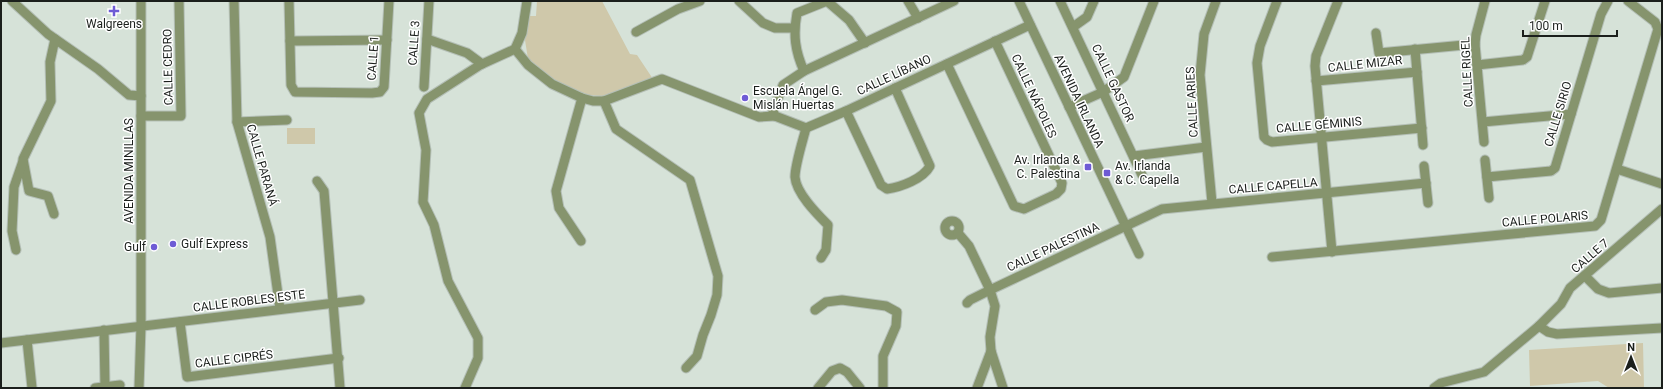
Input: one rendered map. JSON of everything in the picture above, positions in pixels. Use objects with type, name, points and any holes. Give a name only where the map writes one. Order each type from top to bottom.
[{"type":"street","points":[[12,1],[55,39],[98,69],[128,95],[141,96]]},
{"type":"street","name":"AVENIDA MINILLAS","points":[[139,388],[141,326],[141,1]]},
{"type":"street","name":"CALLE CEDRO","points":[[141,116],[181,116],[179,1]]},
{"type":"street","name":"CALLE PARANÁ","points":[[234,1],[236,122],[270,237],[280,309]]},
{"type":"street","points":[[289,1],[290,41],[387,40]]},
{"type":"street","name":"CALLE 1","points":[[290,41],[291,85],[295,92],[380,92],[384,87],[389,1]]},
{"type":"street","name":"CALLE 3","points":[[424,87],[429,1]]},
{"type":"street","points":[[465,388],[478,358],[478,338],[448,281],[434,226],[424,202],[426,150],[419,113],[427,99],[482,64],[515,49],[522,33],[527,1]]},
{"type":"street","points":[[636,32],[678,9],[700,1]]},
{"type":"street","points":[[739,1],[763,23],[775,28],[794,28]]},
{"type":"street","points":[[804,71],[797,55],[794,28],[797,14],[827,1],[849,20],[865,43]]},
{"type":"street","points":[[908,1],[918,18]]},
{"type":"street","points":[[775,116],[773,111],[783,85],[804,71],[954,1]]},
{"type":"street","name":"AVENIDA IRLANDA","points":[[1019,1],[1139,254]]},
{"type":"street","name":"CALLE GASTOR","points":[[1060,1],[1142,175]]},
{"type":"street","points":[[1073,27],[1087,17],[1094,1]]},
{"type":"street","points":[[1069,108],[1103,92],[1124,77],[1154,1]]},
{"type":"street","name":"CALLE ARIES","points":[[1212,204],[1200,75],[1204,34],[1216,1]]},
{"type":"street","name":"CALLE GÉMINIS","points":[[1277,1],[1260,46],[1257,63],[1264,137],[1267,140],[1272,142],[1422,128]]},
{"type":"street","points":[[1332,252],[1315,66],[1316,56],[1338,1]]},
{"type":"street","name":"CALLE RIGEL","points":[[1484,142],[1475,44],[1485,1]]},
{"type":"street","points":[[1477,65],[1523,60],[1527,57],[1545,1]]},
{"type":"street","name":"CALLE SIRIO","points":[[1487,177],[1554,170],[1601,14],[1608,1]]},
{"type":"street","name":"CALLE POLARIS","points":[[1272,257],[1595,226],[1601,220],[1658,28],[1655,22],[1628,1]]},
{"type":"street","name":"CALLE LÍBANO","points":[[806,128],[846,111],[1030,25]]},
{"type":"street","points":[[1376,33],[1378,53],[1475,44]]},
{"type":"street","points":[[16,250],[12,231],[14,187],[24,159],[51,101],[50,62],[55,39]]},
{"type":"street","points":[[427,39],[467,53],[482,64]]},
{"type":"street","name":"CALLE NÁPOLES","points":[[947,64],[1014,206],[1024,209],[1050,197],[1061,189],[1062,183],[995,41]]},
{"type":"street","points":[[515,49],[528,65],[552,84],[582,98],[604,101],[662,79],[759,117],[775,116],[806,128],[795,178],[810,207],[828,224],[826,250],[822,258]]},
{"type":"street","points":[[1415,49],[1423,145]]},
{"type":"street","name":"CALLE MIZAR","points":[[1316,81],[1417,72]]},
{"type":"street","points":[[846,111],[881,185],[887,189],[896,188],[926,173],[930,166],[895,88]]},
{"type":"street","points":[[581,241],[559,208],[556,191],[582,98]]},
{"type":"street","points":[[604,101],[616,129],[690,180],[718,276],[718,282],[717,296],[702,335],[697,356],[686,368]]},
{"type":"street","points":[[1483,122],[1571,114]]},
{"type":"street","points":[[236,122],[287,120]]},
{"type":"street","points":[[1134,156],[1206,148]]},
{"type":"street","points":[[24,159],[29,191],[48,196],[54,214]]},
{"type":"street","points":[[1485,160],[1489,198]]},
{"type":"street","points":[[1424,166],[1428,203]]},
{"type":"street","points":[[1617,169],[1662,184]]},
{"type":"street","points":[[317,181],[324,191],[339,358],[340,388]]},
{"type":"street","name":"CALLE CAPELLA","points":[[1126,226],[1162,209],[1426,183]]},
{"type":"street","name":"CALLE 7","points":[[1434,388],[1441,383],[1484,372],[1539,326],[1561,304],[1570,288],[1660,214]]},
{"type":"street","name":"CALLE PALESTINA","points":[[967,304],[970,300],[990,290],[1126,226]]},
{"type":"street","points":[[958,233],[969,246],[990,290],[995,306],[990,337],[991,351],[1003,388]]},
{"type":"street","points":[[1585,276],[1598,289],[1609,293],[1662,288]]},
{"type":"street","name":"CALLE ROBLES ESTE","points":[[1,343],[360,300]]},
{"type":"street","points":[[815,310],[826,302],[842,300],[886,306],[897,312],[896,326],[883,356],[883,388]]},
{"type":"street","name":"CALLE CIPRÉS","points":[[180,322],[187,377],[339,358]]},
{"type":"street","points":[[1539,326],[1548,332],[1558,334],[1662,328]]},
{"type":"street","points":[[104,330],[105,387]]},
{"type":"street","points":[[27,340],[32,388]]},
{"type":"street","points":[[977,388],[991,351]]},
{"type":"street","points":[[818,388],[832,371],[840,368],[847,372],[860,388]]},
{"type":"street","points":[[95,388],[120,385]]},
{"type":"shaded area","points":[[537,1],[602,1],[630,54],[637,55],[653,79],[603,96],[586,95],[559,85],[528,59],[525,40],[528,16],[536,16]]},
{"type":"shaded area","points":[[287,128],[315,128],[315,144],[287,144]]},
{"type":"shaded area","points":[[1643,343],[1644,388],[1609,388],[1598,381],[1530,386],[1529,350]]},
{"type":"place","name":"Walgreens","points":[[114,11]]},
{"type":"place","name":"Escuela Ángel G. Mislán Huertas","points":[[745,98]]},
{"type":"place","name":"Av. Irlanda & C. Palestina","points":[[1088,167]]},
{"type":"place","name":"Av. Irlanda & C. Capella","points":[[1107,173]]},
{"type":"place","name":"Gulf Express","points":[[173,244]]},
{"type":"place","name":"Gulf","points":[[154,247]]}]
